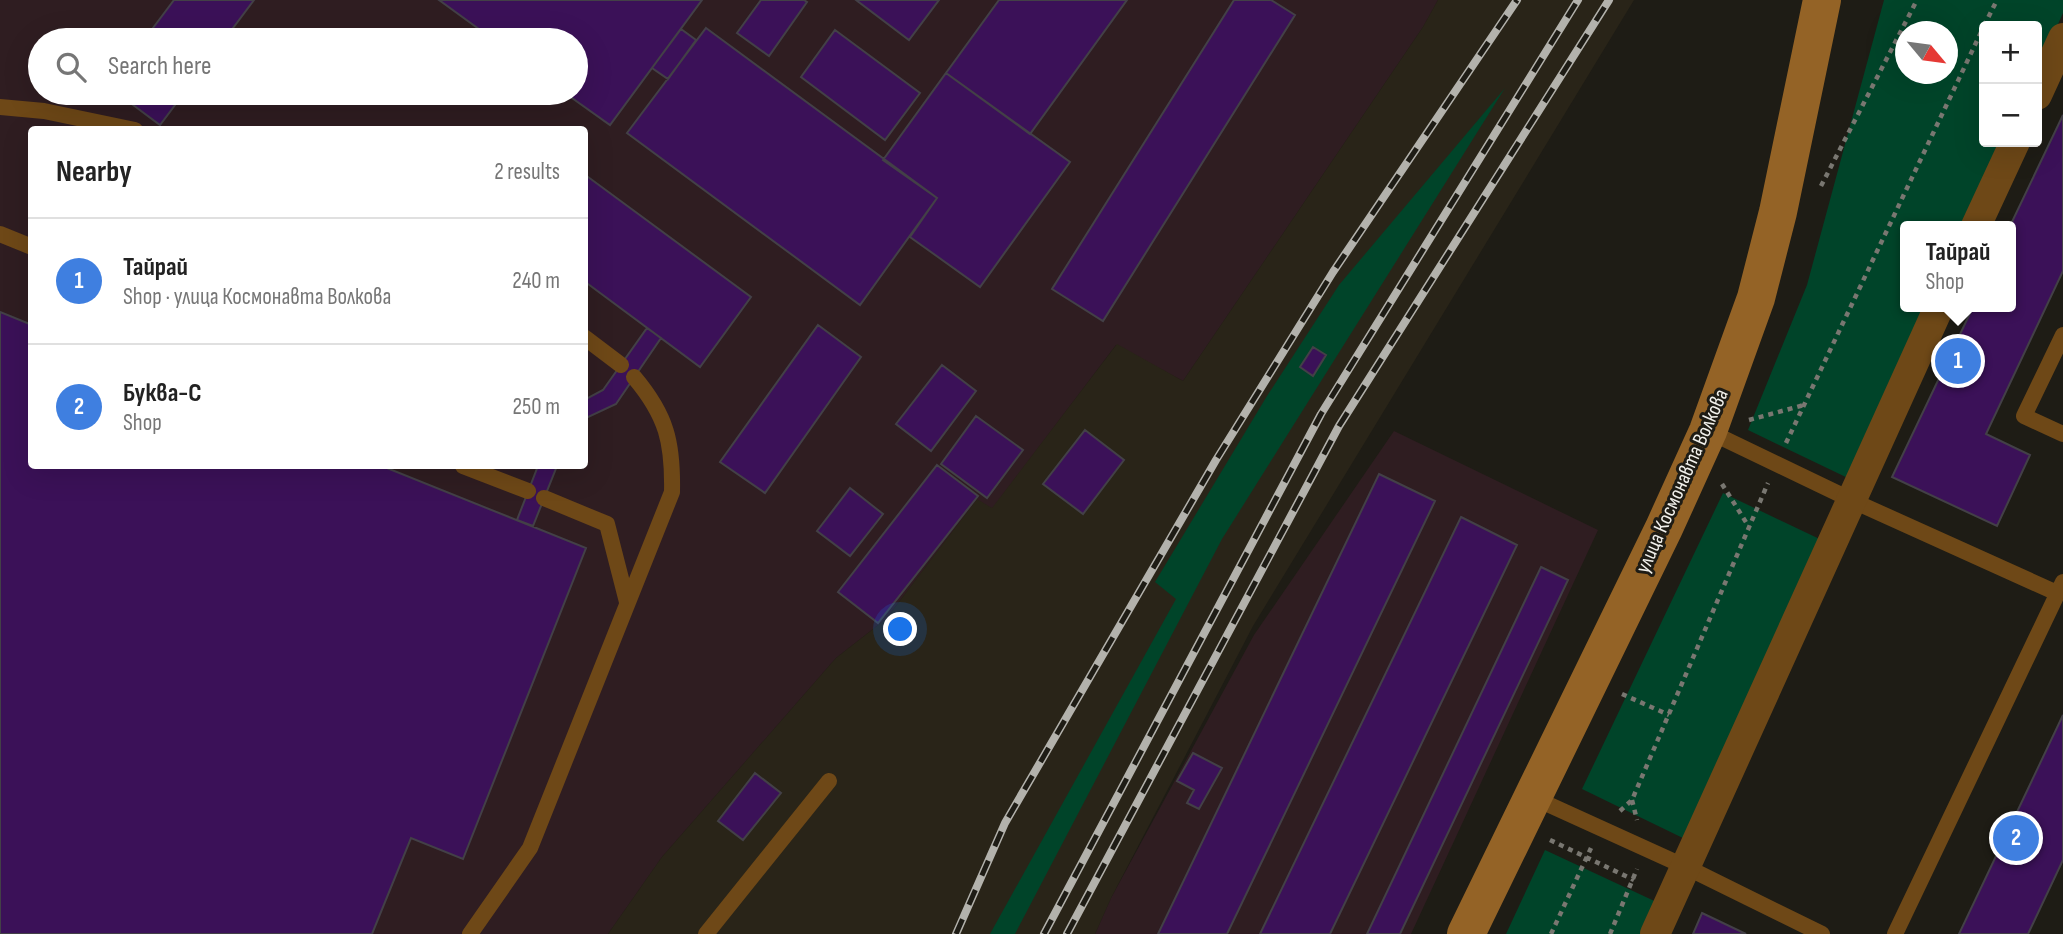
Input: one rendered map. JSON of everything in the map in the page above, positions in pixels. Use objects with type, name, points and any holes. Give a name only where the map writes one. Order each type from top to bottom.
[{"type":"main road","name":"улица Космонавта Волкова","points":[[1466,934],[1664,528],[1726,426],[1778,212],[1822,0]]},
{"type":"street","points":[[2042,84],[2063,38]]},
{"type":"street","points":[[1978,221],[2013,147]]},
{"type":"street","points":[[1655,934],[1937,312]]},
{"type":"lane","points":[[0,107],[44,111],[116,126]]},
{"type":"lane","points":[[0,234],[28,245]]},
{"type":"lane","points":[[2063,335],[2024,416],[2063,435]]},
{"type":"lane","points":[[588,340],[621,365]]},
{"type":"lane","points":[[470,934],[530,848],[672,492],[673,458],[664,422],[648,394],[634,377]]},
{"type":"lane","points":[[1726,426],[1850,500],[2060,588],[1895,934]]},
{"type":"lane","points":[[471,469],[528,491]]},
{"type":"lane","points":[[544,498],[607,524],[627,602]]},
{"type":"lane","points":[[706,934],[829,781]]},
{"type":"lane","points":[[1532,797],[1686,867],[1822,934]]},
{"type":"path","points":[[1816,194],[1917,0]]},
{"type":"path","points":[[1986,21],[1997,0]]},
{"type":"path","points":[[1952,93],[1979,36]]},
{"type":"path","points":[[1726,426],[1804,405]]},
{"type":"path","points":[[1720,481],[1749,528]]},
{"type":"path","points":[[1613,690],[1669,715]]},
{"type":"path","points":[[1545,838],[1634,880],[1610,934]]},
{"type":"path","points":[[1551,934],[1586,858]]},
{"type":"shaded area","points":[[0,0],[1438,0],[1423,27],[1183,381],[1116,345],[992,509],[977,500],[886,619],[836,658],[662,857],[608,934],[0,934]]},
{"type":"shaded area","points":[[1438,0],[1634,0],[1253,626],[1111,898],[1095,934],[608,934],[662,857],[836,658],[886,619],[977,499],[992,508],[1117,344],[1183,381],[1423,27]]},
{"type":"shaded area","points":[[1394,431],[1598,530],[1411,934],[1095,934],[1111,898],[1254,635]]},
{"type":"green space","points":[[1884,0],[2063,0],[2063,13],[2042,60],[2042,21],[1979,21],[1979,147],[2003,147],[1969,221],[1900,221],[1900,312],[1929,312],[1852,480],[1748,430],[1807,285]]},
{"type":"green space","points":[[1505,88],[1222,539],[1015,934],[990,934],[1176,599],[1155,582],[1267,396],[1339,285]],"holes":[[[1313,347],[1326,355],[1313,375],[1300,367]]]},
{"type":"green space","points":[[1723,493],[1828,543],[1687,840],[1582,789]]},
{"type":"green space","points":[[1545,850],[1663,905],[1649,934],[1506,934]]},
{"type":"building","points":[[174,0],[254,0],[233,28],[153,28]]},
{"type":"building","points":[[439,0],[702,0],[610,125],[582,105],[588,105],[588,28],[478,28]]},
{"type":"building","points":[[761,0],[807,2],[769,56],[737,33]]},
{"type":"building","points":[[856,0],[939,0],[909,40]]},
{"type":"building","points":[[999,0],[1127,0],[1030,134],[946,73]]},
{"type":"building","points":[[1234,0],[1271,0],[1295,15],[1103,321],[1052,289]]},
{"type":"building","points":[[706,28],[937,198],[860,305],[627,133]]},
{"type":"building","points":[[681,29],[696,40],[668,79],[652,68]]},
{"type":"building","points":[[835,30],[920,93],[885,140],[801,77]]},
{"type":"building","points":[[946,73],[1070,162],[980,287],[910,237],[937,198],[883,160]]},
{"type":"building","points":[[133,105],[175,105],[160,125]]},
{"type":"building","points":[[2063,115],[2063,271],[1986,434],[2030,455],[1997,526],[1892,477],[1971,312],[2016,312],[2016,221],[2012,221]]},
{"type":"building","points":[[588,177],[751,297],[700,367],[588,284]]},
{"type":"building","points":[[0,312],[28,323],[28,469],[389,469],[586,548],[463,859],[411,838],[372,934],[0,934]]},
{"type":"building","points":[[818,325],[861,357],[765,493],[720,462]]},
{"type":"building","points":[[647,328],[661,338],[616,404],[588,417],[588,398],[603,390]]},
{"type":"building","points":[[1313,347],[1326,355],[1313,376],[1300,367]]},
{"type":"building","points":[[942,365],[976,391],[931,451],[896,424]]},
{"type":"building","points":[[976,416],[1023,450],[987,498],[941,464]]},
{"type":"building","points":[[1085,430],[1124,460],[1083,514],[1043,484]]},
{"type":"building","points":[[937,465],[978,496],[878,623],[838,592]]},
{"type":"building","points":[[537,469],[556,469],[533,526],[517,520]]},
{"type":"building","points":[[1379,474],[1435,501],[1227,934],[1158,934]]},
{"type":"building","points":[[850,488],[883,514],[850,556],[817,531]]},
{"type":"building","points":[[1461,517],[1517,545],[1330,934],[1260,934]]},
{"type":"building","points":[[1541,567],[1568,580],[1400,934],[1367,934]]},
{"type":"building","points":[[2063,715],[2063,860],[2028,934],[1959,934]]},
{"type":"building","points":[[1193,753],[1222,768],[1199,809],[1187,803],[1194,790],[1177,781]]},
{"type":"building","points":[[755,773],[781,793],[743,840],[718,821]]},
{"type":"building","points":[[1702,913],[1746,934],[1693,934]]},
{"type":"railway","points":[[956,934],[1005,823],[1216,460],[1333,272],[1517,0]]},
{"type":"railway","points":[[1044,934],[1321,414],[1578,0]]},
{"type":"railway","points":[[1067,934],[1339,426],[1609,0]]},
{"type":"place","name":"Тайрай","points":[[1958,361]]},
{"type":"place","name":"Буква-С","points":[[2016,838]]}]
